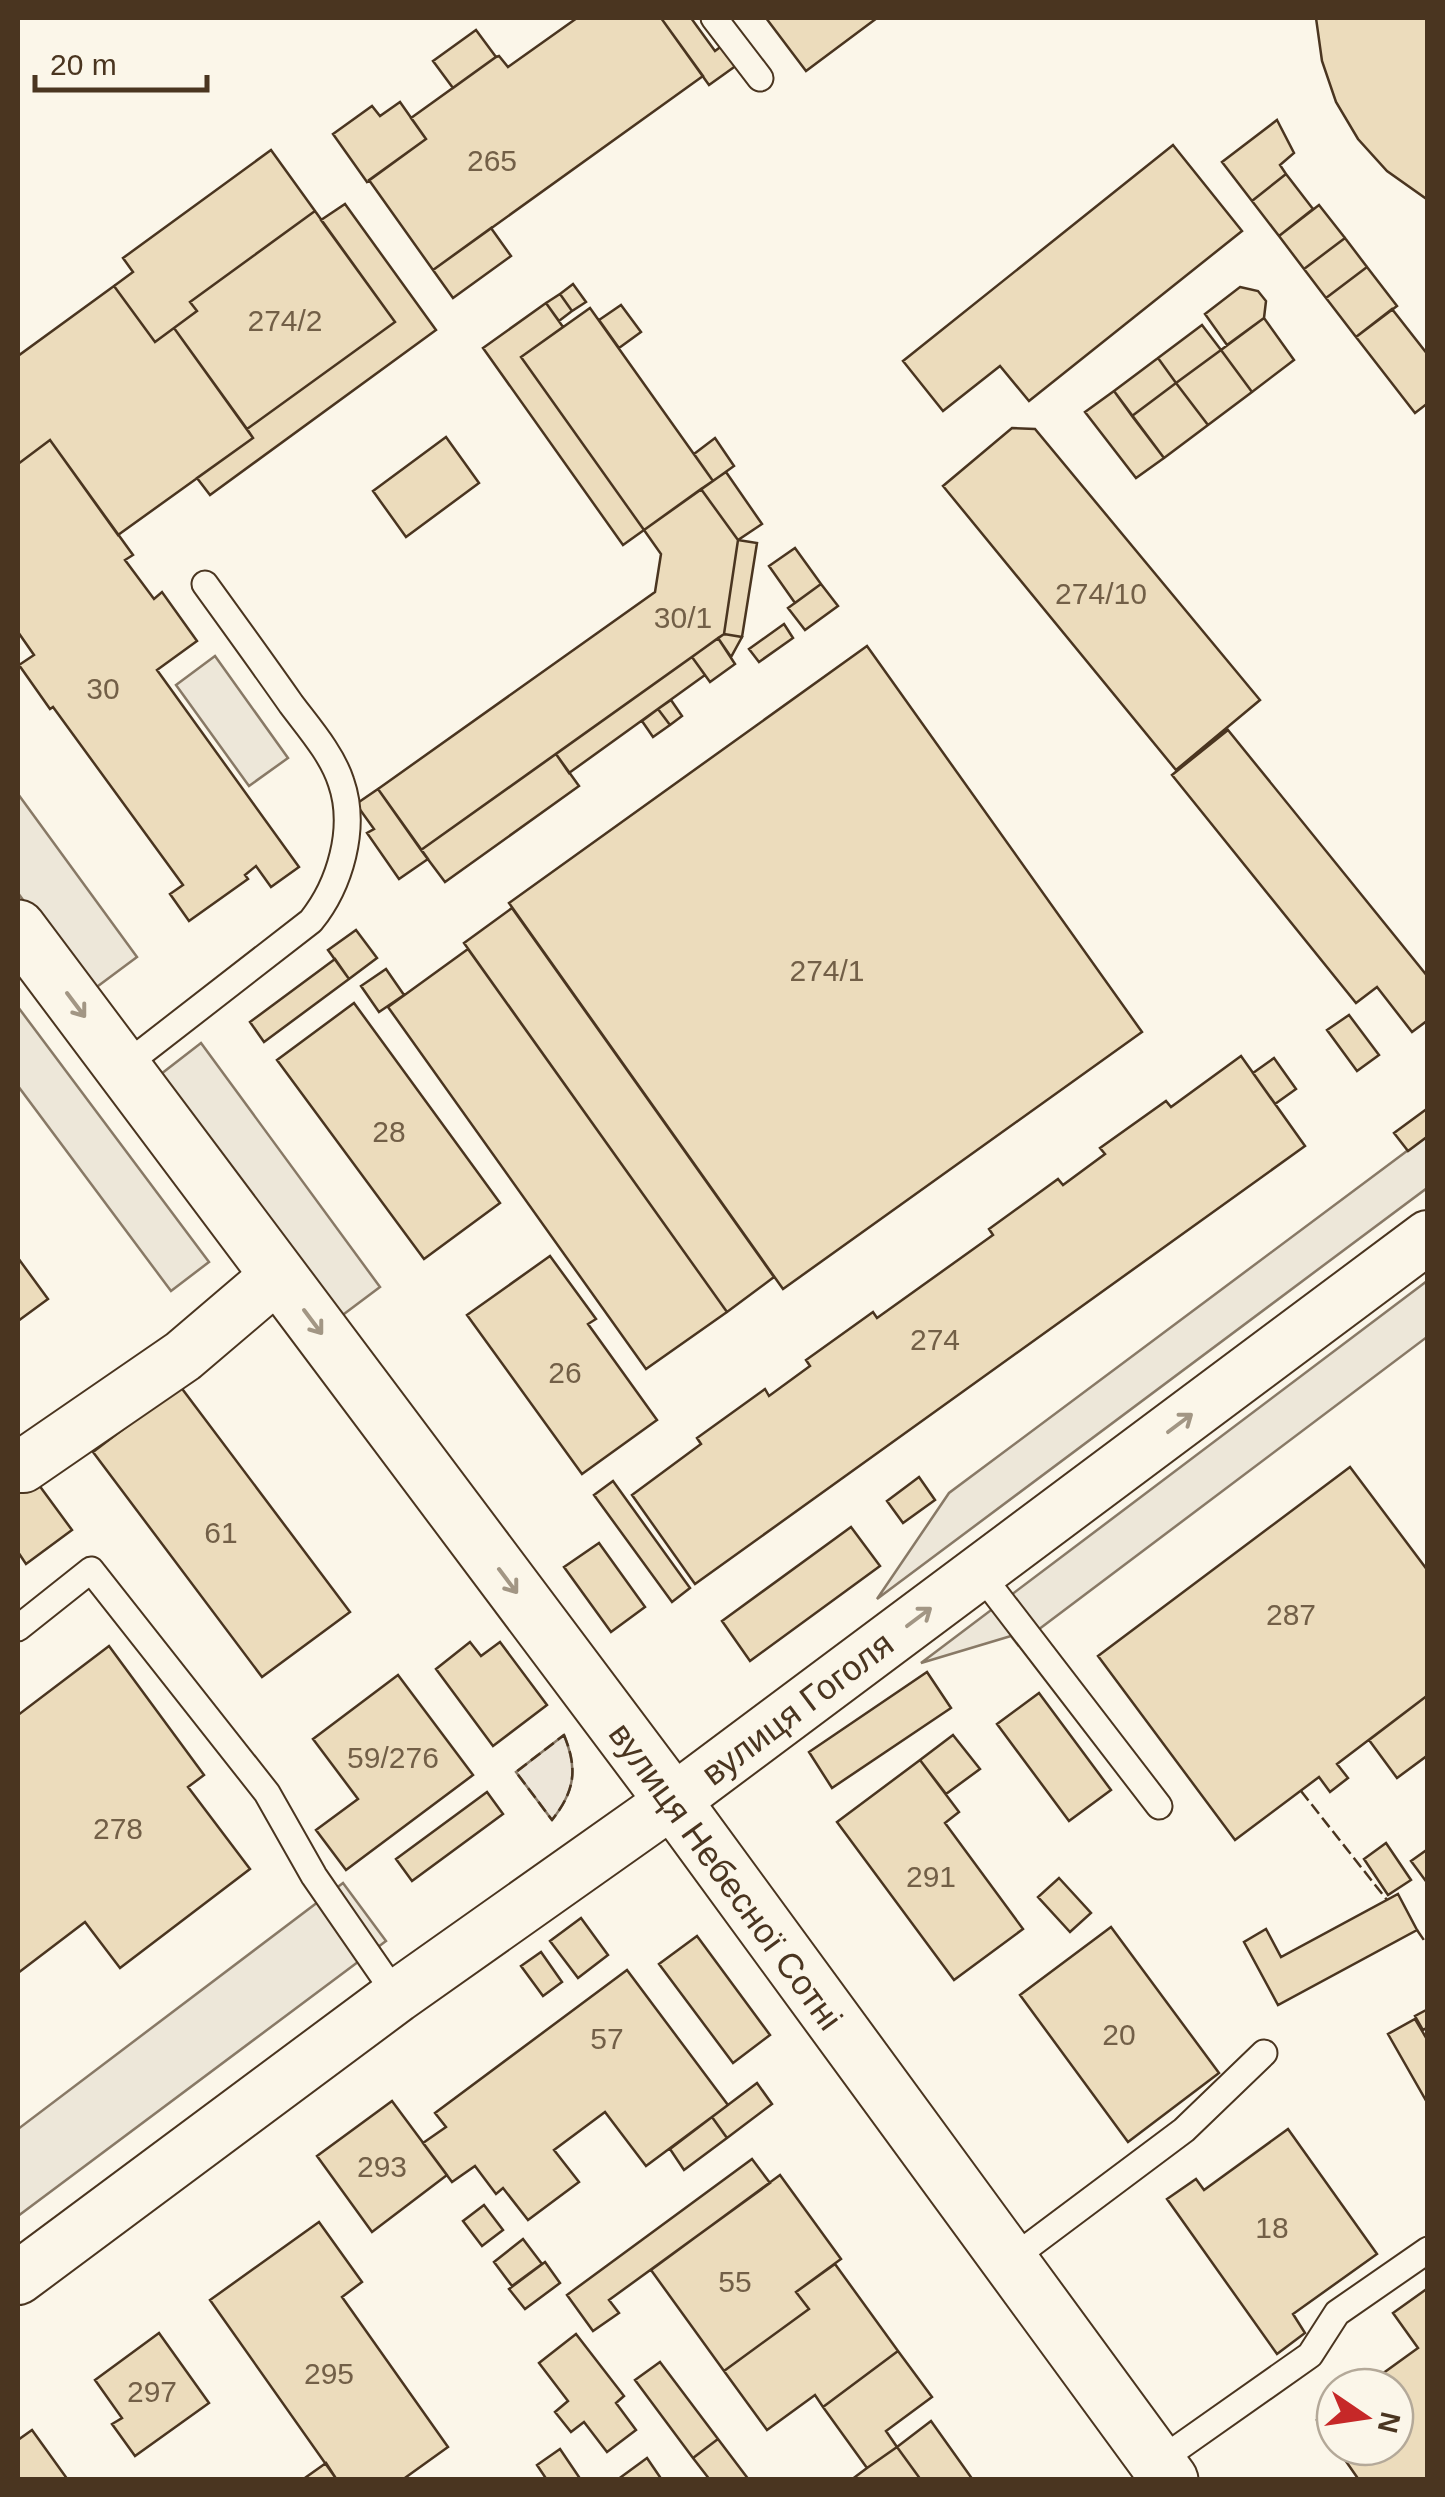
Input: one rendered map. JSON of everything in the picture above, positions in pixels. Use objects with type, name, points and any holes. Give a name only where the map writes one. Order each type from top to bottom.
[{"type":"street","name":"вулиця Небесної Сотні","points":[[18,928],[672,1801],[1164,2471]]},
{"type":"street","name":"вулиця Гоголя","points":[[18,2278],[397,1996],[672,1801],[1428,1238]]},
{"type":"street","points":[[18,1465],[23,1466],[182,1356],[278,1275]]},
{"type":"lane","points":[[714,18],[760,78]]},
{"type":"lane","points":[[123,1067],[311,921],[326,902],[344,853],[345,801],[337,772],[205,584]]},
{"type":"lane","points":[[18,1628],[91,1570],[267,1793],[314,1876],[397,1996]]},
{"type":"lane","points":[[979,1572],[1159,1806]]},
{"type":"lane","points":[[1009,2260],[1184,2130],[1264,2054]]},
{"type":"lane","points":[[1164,2471],[1310,2356],[1337,2313],[1428,2250]]},
{"type":"shaded area","points":[[215,656],[288,758],[249,786],[176,685]]},
{"type":"shaded area","points":[[18,794],[137,957],[90,992],[18,893]]},
{"type":"shaded area","points":[[18,1007],[209,1262],[171,1291],[18,1086]]},
{"type":"shaded area","points":[[201,1043],[380,1287],[340,1317],[161,1074]]},
{"type":"shaded area","points":[[1427,1136],[1427,1188],[877,1599],[949,1493]]},
{"type":"shaded area","points":[[1427,1281],[1427,1337],[1018,1645],[1011,1636],[921,1663]]},
{"type":"shaded area","points":[[564,1735],[572,1779],[566,1799],[552,1820],[516,1772]]},
{"type":"shaded area","points":[[343,1883],[386,1941],[18,2216],[18,2129]]},
{"type":"building","points":[[577,18],[661,18],[703,76],[433,270],[369,180],[426,139],[411,118],[496,57],[508,67]]},
{"type":"building","points":[[661,18],[691,18],[715,51],[723,45],[737,65],[709,85]]},
{"type":"building","points":[[766,18],[877,18],[806,71]]},
{"type":"building","points":[[1316,18],[1428,18],[1428,200],[1387,171],[1358,139],[1336,102],[1322,61]]},
{"type":"building","points":[[476,30],[496,57],[453,88],[433,61]]},
{"type":"building","points":[[400,102],[426,139],[367,182],[333,134],[372,106],[380,116]]},
{"type":"building","points":[[1277,120],[1294,153],[1280,165],[1286,174],[1252,201],[1222,162]]},
{"type":"building","points":[[1173,145],[1242,231],[1029,401],[1000,366],[943,411],[903,361]]},
{"type":"building","points":[[271,150],[315,211],[190,302],[197,311],[155,342],[114,286],[133,272],[123,258]]},
{"type":"building","points":[[1286,174],[1313,209],[1279,236],[1252,201]]},
{"type":"building","points":[[345,204],[436,330],[210,495],[197,478],[253,438],[247,429],[395,322],[321,220]]},
{"type":"building","points":[[1319,205],[1345,238],[1304,269],[1279,236]]},
{"type":"building","points":[[315,211],[395,322],[247,429],[174,328],[197,311],[190,302]]},
{"type":"building","points":[[491,228],[511,256],[453,298],[433,270]]},
{"type":"building","points":[[1345,238],[1367,267],[1326,298],[1304,269]]},
{"type":"building","points":[[1367,267],[1397,306],[1356,337],[1326,298]]},
{"type":"building","points":[[573,284],[586,302],[572,311],[560,294]]},
{"type":"building","points":[[114,286],[155,342],[174,328],[253,438],[118,535],[50,440],[18,464],[18,356]]},
{"type":"building","points":[[1240,287],[1258,291],[1266,301],[1264,318],[1227,345],[1205,314]]},
{"type":"building","points":[[560,294],[572,311],[559,321],[546,303]]},
{"type":"building","points":[[546,303],[563,327],[521,357],[644,530],[623,545],[483,348]]},
{"type":"building","points":[[621,305],[641,332],[619,348],[599,320]]},
{"type":"building","points":[[590,308],[713,481],[644,530],[521,357]]},
{"type":"building","points":[[1392,309],[1428,355],[1428,403],[1415,413],[1356,337]]},
{"type":"building","points":[[1264,318],[1294,360],[1252,392],[1221,350]]},
{"type":"building","points":[[1202,325],[1221,350],[1176,383],[1158,358]]},
{"type":"building","points":[[1221,350],[1252,392],[1208,425],[1176,383]]},
{"type":"building","points":[[1158,358],[1176,383],[1132,416],[1114,391]]},
{"type":"building","points":[[1176,383],[1208,425],[1164,458],[1132,416]]},
{"type":"building","points":[[1114,391],[1164,458],[1136,478],[1085,412]]},
{"type":"building","points":[[1012,428],[1035,429],[1260,700],[1176,770],[943,486]]},
{"type":"building","points":[[446,437],[479,483],[406,537],[373,491]]},
{"type":"building","points":[[715,438],[734,466],[713,481],[694,454]]},
{"type":"building","points":[[50,440],[133,555],[125,560],[154,599],[162,592],[197,641],[157,670],[299,867],[271,887],[256,866],[245,875],[248,879],[189,921],[170,894],[183,885],[19,665],[34,655],[18,632],[18,464]]},
{"type":"building","points":[[726,472],[762,524],[738,540],[701,489]]},
{"type":"building","points":[[701,489],[738,540],[724,634],[421,850],[378,789],[655,592],[661,554],[644,530]]},
{"type":"building","points":[[738,540],[757,543],[742,637],[724,634]]},
{"type":"building","points":[[795,548],[821,584],[795,603],[769,566]]},
{"type":"building","points":[[821,584],[838,606],[805,630],[788,608]]},
{"type":"building","points":[[784,624],[793,638],[759,662],[749,649]]},
{"type":"building","points":[[724,634],[742,637],[731,657],[718,638]]},
{"type":"building","points":[[718,638],[735,664],[710,682],[692,657]]},
{"type":"building","points":[[867,646],[1142,1032],[783,1289],[509,903]]},
{"type":"building","points":[[692,657],[705,675],[569,773],[556,754]]},
{"type":"building","points":[[671,700],[682,716],[670,725],[658,709]]},
{"type":"building","points":[[658,709],[670,725],[653,737],[642,721]]},
{"type":"building","points":[[1228,730],[1428,977],[1428,1020],[1412,1032],[1377,987],[1356,1003],[1172,775]]},
{"type":"building","points":[[556,754],[579,786],[445,882],[421,850]]},
{"type":"building","points":[[378,789],[428,859],[399,879],[367,833],[374,829],[356,804]]},
{"type":"building","points":[[512,908],[774,1277],[727,1312],[464,943]]},
{"type":"building","points":[[356,930],[377,958],[349,979],[328,950]]},
{"type":"building","points":[[468,949],[727,1312],[646,1369],[388,1007]]},
{"type":"building","points":[[335,959],[349,979],[264,1042],[250,1022]]},
{"type":"building","points":[[386,969],[404,995],[379,1012],[361,986]]},
{"type":"building","points":[[354,1003],[500,1203],[424,1259],[277,1060]]},
{"type":"building","points":[[1349,1015],[1379,1055],[1357,1071],[1327,1030]]},
{"type":"building","points":[[1241,1056],[1305,1146],[695,1584],[632,1495],[701,1444],[697,1438],[765,1389],[769,1396],[810,1366],[806,1360],[873,1312],[877,1318],[993,1235],[989,1229],[1058,1179],[1063,1185],[1105,1154],[1100,1148],[1166,1101],[1171,1107]]},
{"type":"building","points":[[1274,1058],[1296,1089],[1275,1104],[1253,1073]]},
{"type":"building","points":[[1428,1108],[1428,1136],[1408,1151],[1394,1133]]},
{"type":"building","points":[[550,1256],[596,1319],[588,1324],[657,1420],[582,1474],[467,1315]]},
{"type":"building","points":[[18,1258],[48,1299],[18,1321]]},
{"type":"building","points":[[180,1386],[350,1612],[262,1677],[93,1452]]},
{"type":"building","points":[[1350,1467],[1428,1571],[1428,1695],[1337,1764],[1348,1778],[1330,1792],[1319,1777],[1235,1840],[1098,1656]]},
{"type":"building","points":[[919,1477],[935,1500],[903,1523],[887,1501]]},
{"type":"building","points":[[36,1481],[72,1530],[26,1564],[18,1552],[18,1494]]},
{"type":"building","points":[[613,1481],[690,1588],[672,1602],[594,1495]]},
{"type":"building","points":[[851,1527],[880,1566],[750,1661],[722,1621]]},
{"type":"building","points":[[599,1543],[645,1607],[611,1632],[564,1567]]},
{"type":"building","points":[[470,1642],[481,1656],[500,1642],[547,1705],[493,1746],[436,1669]]},
{"type":"building","points":[[109,1646],[204,1775],[188,1787],[250,1869],[120,1968],[85,1922],[18,1973],[18,1715]]},
{"type":"building","points":[[927,1672],[951,1708],[832,1788],[809,1752]]},
{"type":"building","points":[[398,1675],[473,1775],[346,1870],[316,1830],[358,1799],[313,1739]]},
{"type":"building","points":[[1039,1693],[1111,1790],[1069,1821],[997,1724]]},
{"type":"building","points":[[1428,1695],[1428,1755],[1397,1778],[1369,1740]]},
{"type":"building","points":[[953,1735],[980,1769],[946,1794],[920,1760]]},
{"type":"building","points":[[920,1760],[959,1812],[945,1823],[1023,1929],[954,1980],[837,1822]]},
{"type":"building","points":[[487,1792],[503,1814],[412,1881],[396,1859]]},
{"type":"building","points":[[1386,1843],[1411,1880],[1388,1895],[1364,1859]]},
{"type":"building","points":[[1428,1849],[1428,1884],[1411,1861]]},
{"type":"building","points":[[1059,1878],[1091,1913],[1070,1932],[1038,1897]]},
{"type":"building","points":[[1398,1894],[1417,1930],[1278,2005],[1244,1942],[1266,1929],[1281,1957]]},
{"type":"building","points":[[581,1918],[608,1955],[578,1978],[550,1941]]},
{"type":"building","points":[[1111,1927],[1219,2073],[1128,2142],[1020,1995]]},
{"type":"building","points":[[697,1936],[770,2035],[733,2063],[659,1964]]},
{"type":"building","points":[[541,1952],[562,1982],[543,1996],[521,1966]]},
{"type":"building","points":[[627,1970],[728,2105],[646,2166],[605,2112],[554,2150],[579,2182],[528,2220],[503,2188],[496,2194],[475,2166],[452,2182],[423,2143],[446,2127],[435,2113]]},
{"type":"building","points":[[1428,2009],[1428,2027],[1423,2030],[1415,2016]]},
{"type":"building","points":[[1415,2019],[1428,2041],[1428,2104],[1388,2034]]},
{"type":"building","points":[[757,2083],[772,2104],[727,2138],[712,2117]]},
{"type":"building","points":[[392,2101],[447,2175],[372,2232],[317,2156]]},
{"type":"building","points":[[712,2117],[727,2138],[684,2170],[670,2149]]},
{"type":"building","points":[[1288,2129],[1377,2254],[1293,2314],[1305,2333],[1277,2354],[1167,2199],[1196,2179],[1204,2190]]},
{"type":"building","points":[[752,2159],[770,2183],[609,2300],[619,2313],[593,2331],[567,2295]]},
{"type":"building","points":[[780,2175],[841,2259],[796,2292],[809,2309],[724,2371],[651,2270]]},
{"type":"building","points":[[484,2205],[503,2230],[482,2246],[463,2221]]},
{"type":"building","points":[[319,2222],[362,2282],[342,2297],[448,2447],[402,2480],[337,2480],[210,2300]]},
{"type":"building","points":[[523,2239],[542,2264],[512,2286],[494,2262]]},
{"type":"building","points":[[545,2262],[560,2283],[525,2309],[509,2289]]},
{"type":"building","points":[[835,2264],[898,2351],[823,2407],[815,2395],[767,2430],[724,2371],[809,2309],[796,2292]]},
{"type":"building","points":[[1428,2288],[1428,2480],[1359,2480],[1350,2467],[1415,2467],[1415,2367],[1392,2367],[1418,2348],[1393,2313]]},
{"type":"building","points":[[159,2333],[209,2403],[135,2456],[112,2424],[122,2418],[95,2380]]},
{"type":"building","points":[[576,2334],[624,2396],[616,2403],[636,2430],[607,2452],[584,2422],[571,2432],[555,2412],[568,2401],[539,2363]]},
{"type":"building","points":[[898,2351],[932,2397],[886,2431],[897,2447],[867,2468],[823,2407]]},
{"type":"building","points":[[660,2362],[718,2439],[693,2458],[635,2380]]},
{"type":"building","points":[[931,2421],[973,2480],[921,2480],[897,2447]]},
{"type":"building","points":[[32,2430],[68,2480],[18,2480],[18,2440]]},
{"type":"building","points":[[718,2439],[749,2480],[710,2480],[693,2458]]},
{"type":"building","points":[[897,2447],[921,2480],[851,2480],[867,2468]]},
{"type":"building","points":[[560,2449],[581,2480],[547,2480],[537,2465]]},
{"type":"building","points":[[647,2458],[662,2480],[617,2480]]},
{"type":"building","points":[[326,2463],[337,2480],[302,2480]]},
{"type":"fence","points":[[564,1735],[572,1779],[566,1799],[552,1820],[516,1772],[564,1735]]},
{"type":"fence","points":[[1301,1791],[1387,1900]]},
{"type":"fence","points":[[1417,1930],[1428,1946]]}]
